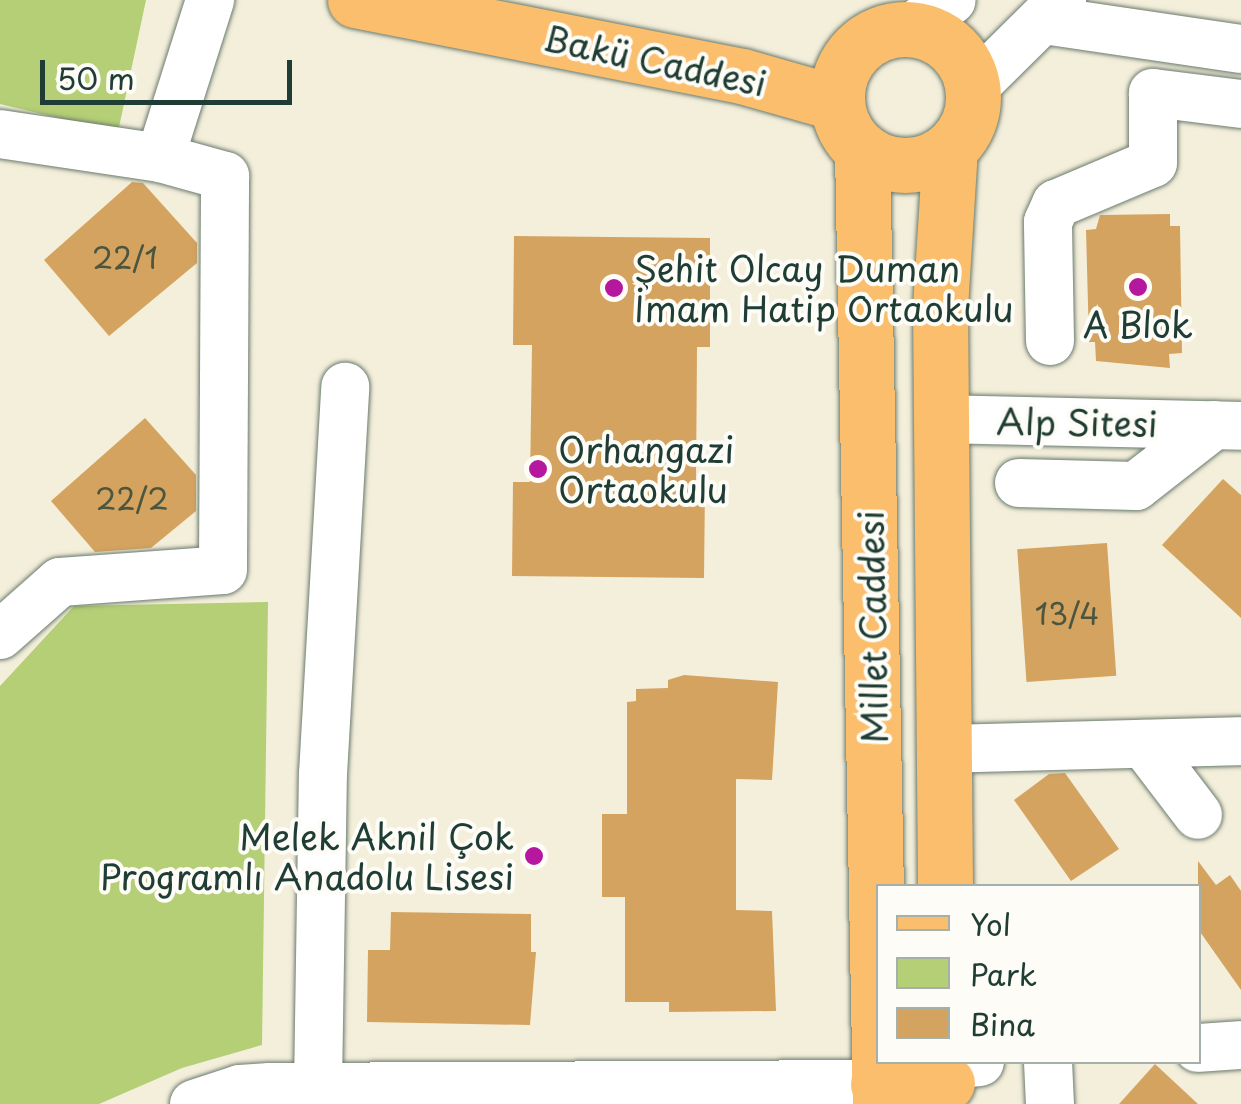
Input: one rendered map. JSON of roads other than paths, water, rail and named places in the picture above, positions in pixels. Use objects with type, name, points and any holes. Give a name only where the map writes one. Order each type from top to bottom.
[{"type":"main road","name":"Bakü Caddesi","points":[[355,0],[742,76],[837,103]]},
{"type":"main road","name":"Bakü Caddesi","points":[[523,0],[746,45],[903,21]]},
{"type":"main road","points":[[903,21],[944,40],[960,57],[972,89],[968,124],[950,150],[915,165],[892,165],[862,150],[842,123],[837,103],[838,82],[903,21]]},
{"type":"main road","name":"Millet Caddesi","points":[[862,150],[876,927]]},
{"type":"main road","name":"Millet Caddesi","points":[[945,884],[940,420],[950,150]]},
{"type":"main road","name":"Millet Caddesi","points":[[878,1064],[879,1094]]},
{"type":"main road","points":[[879,1094],[953,1075]]},
{"type":"street","points":[[160,158],[210,0]]},
{"type":"street","points":[[972,89],[1053,10],[1241,49]]},
{"type":"street","points":[[1050,341],[1048,222],[1056,204],[1152,163],[1153,93],[1241,104]]},
{"type":"street","points":[[0,134],[160,158],[225,176],[223,570],[60,582],[0,635]]},
{"type":"street","points":[[318,1087],[322,774],[345,387]]},
{"type":"street","name":"Alp Sitesi","points":[[940,420],[1227,426]]},
{"type":"street","name":"Alp Sitesi","points":[[1019,483],[1136,486],[1227,426]]},
{"type":"street","points":[[944,749],[1241,741]]},
{"type":"street","points":[[1144,744],[1198,815]]},
{"type":"street","points":[[1201,1048],[1241,1045]]},
{"type":"street","points":[[1048,1064],[1050,1104]]},
{"type":"street","points":[[206,1101],[318,1087],[879,1094]]},
{"type":"place","name":"A Blok","points":[[1138,287]]},
{"type":"place","name":"Şehit Olcay Duman İmam Hatip Ortaokulu","points":[[614,288]]},
{"type":"place","name":"Orhangazi Ortaokulu","points":[[538,469]]},
{"type":"place","name":"Melek Aknil Çok Programlı Anadolu Lisesi","points":[[534,856]]}]
